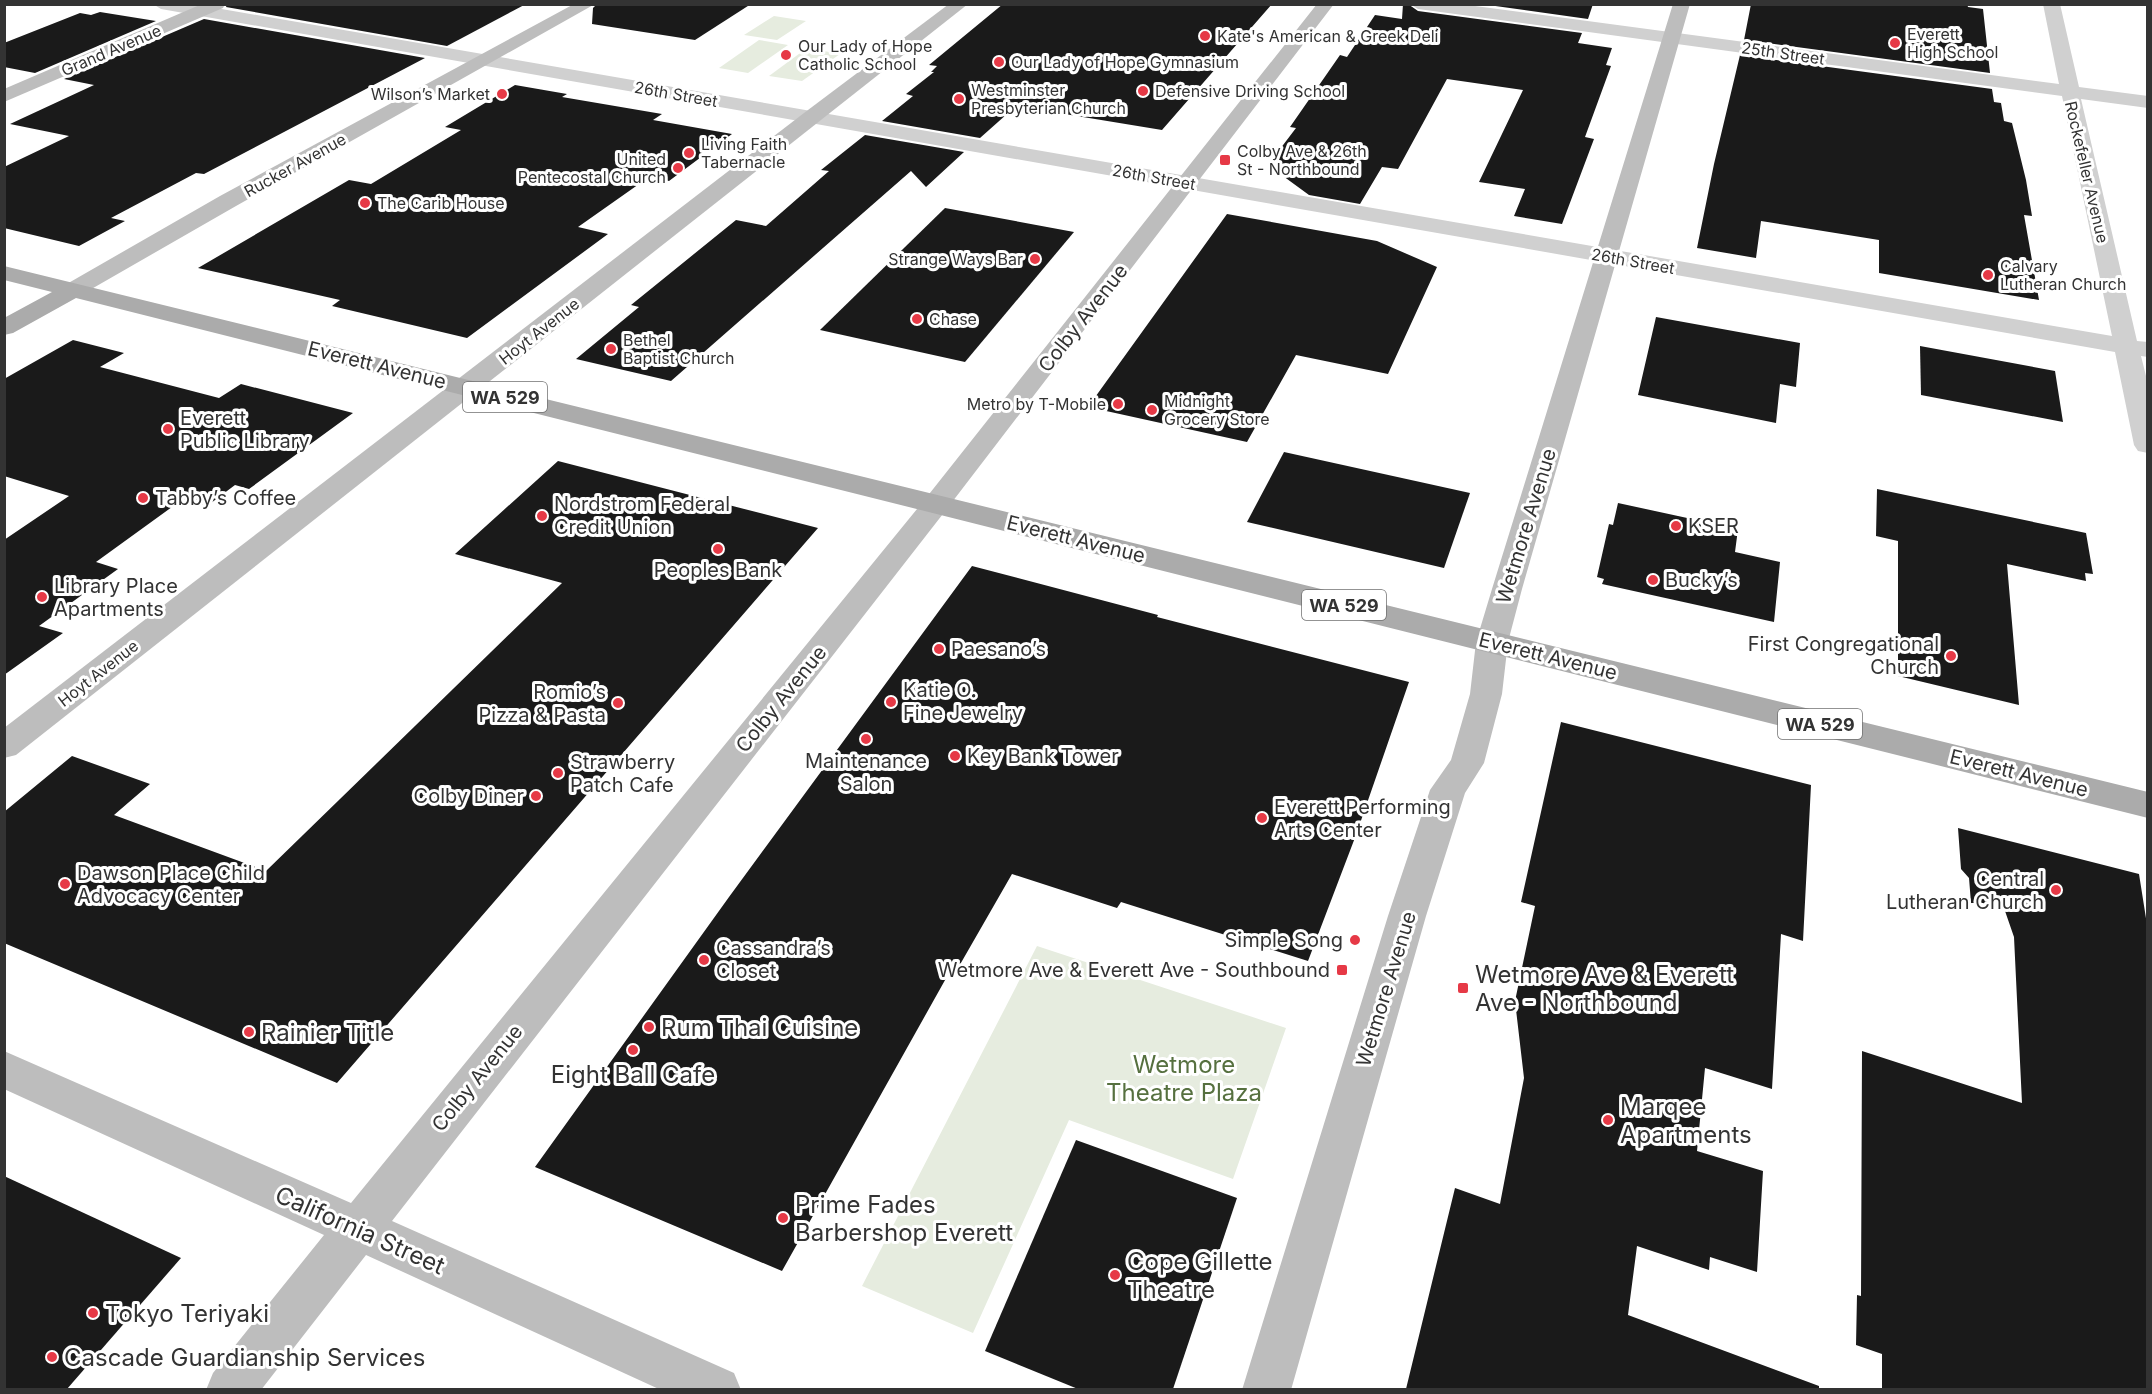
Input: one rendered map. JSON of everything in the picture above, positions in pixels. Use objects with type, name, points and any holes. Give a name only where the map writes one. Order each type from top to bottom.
[{"type":"main road","name":"Everett Avenue","points":[[4,273],[2148,805]]},
{"type":"main road","name":"Rucker Avenue","points":[[4,328],[73,290]]},
{"type":"street","name":"26th Street","points":[[161,4],[209,8],[485,61],[2137,349]]},
{"type":"street","name":"Rucker Avenue","points":[[73,290],[228,201],[587,4]]},
{"type":"street","name":"Hoyt Avenue","points":[[4,746],[960,4]]},
{"type":"street","name":"Colby Avenue","points":[[230,1389],[936,504],[1326,4]]},
{"type":"street","name":"25th Street","points":[[1418,4],[2148,102]]},
{"type":"street","name":"Wetmore Avenue","points":[[1266,1389],[1414,895],[1449,790],[1467,763],[1486,694],[1492,642],[1682,4]]},
{"type":"street","name":"Rockefeller Avenue","points":[[2051,4],[2069,92],[2137,349],[2148,445]]},
{"type":"street","name":"Grand Avenue","points":[[4,96],[209,8]]},
{"type":"street","name":"California Street","points":[[4,1070],[717,1389]]},
{"type":"green space","points":[[774,16],[806,21],[777,40],[744,35]]},
{"type":"green space","points":[[759,40],[788,45],[748,73],[719,68]]},
{"type":"green space","points":[[807,48],[840,54],[802,81],[769,76]]},
{"type":"green space","name":"Wetmore Theatre Plaza","points":[[1037,946],[1286,1028],[1233,1179],[1069,1120],[973,1333],[862,1286]]},
{"type":"building","points":[[227,4],[526,4],[447,46],[226,7]]},
{"type":"building","points":[[597,4],[751,4],[695,40],[592,24],[593,8]]},
{"type":"building","points":[[1003,4],[1272,4],[1162,130],[1016,106],[980,138],[882,121],[913,96],[906,94],[934,72],[931,72],[937,66],[929,65]]},
{"type":"building","points":[[1403,4],[1408,4],[1418,11],[1582,33],[1578,43],[1612,48],[1606,65],[1611,66],[1585,137],[1594,139],[1562,224],[1514,216],[1525,189],[1479,182],[1523,90],[1447,79],[1398,169],[1382,167],[1360,204],[1309,195],[1268,165],[1296,128],[1290,127],[1340,55],[1347,57],[1375,15],[1402,19]]},
{"type":"building","points":[[1481,4],[1593,4],[1588,19]]},
{"type":"building","points":[[1751,4],[1967,4],[1968,7],[1983,9],[1990,73],[1744,40]]},
{"type":"building","points":[[100,12],[156,21],[35,73],[4,67],[4,43],[80,13],[91,15]]},
{"type":"building","points":[[204,19],[425,58],[204,174],[196,173],[111,218],[125,221],[79,246],[4,228],[4,167],[69,136],[10,124],[94,85],[64,79]]},
{"type":"building","points":[[1740,55],[1992,89],[1994,102],[2001,103],[2004,121],[2012,123],[2026,180],[2032,216],[2024,215],[2039,300],[1879,273],[1879,240],[1761,221],[1756,258],[1697,248]]},
{"type":"building","points":[[515,85],[567,94],[562,97],[662,114],[653,120],[732,134],[669,181],[649,177],[578,227],[608,234],[467,338],[332,306],[340,300],[198,268],[349,180],[371,184],[461,130],[445,127]]},
{"type":"building","points":[[865,135],[964,152],[926,187],[911,171],[671,381],[576,359],[639,307],[631,305],[736,220],[766,226],[829,171],[821,170]]},
{"type":"building","points":[[945,208],[1074,232],[965,362],[820,330]]},
{"type":"building","points":[[1227,214],[1377,241],[1437,267],[1388,374],[1296,355],[1247,442],[1088,407]]},
{"type":"building","points":[[1656,317],[1800,343],[1796,387],[1780,384],[1776,423],[1638,395]]},
{"type":"building","name":"Everett Public Library","points":[[73,340],[124,353],[100,367],[219,398],[241,384],[353,413],[249,489],[235,485],[207,506],[183,499],[96,562],[118,569],[39,626],[63,633],[4,675],[4,540],[69,496],[4,476],[4,379]]},
{"type":"building","points":[[1920,346],[2055,371],[2063,422],[1921,395]]},
{"type":"building","points":[[1284,452],[1470,493],[1444,568],[1247,522]]},
{"type":"building","points":[[558,461],[818,528],[337,1083],[4,943],[4,812],[72,756],[150,784],[114,815],[266,871],[562,583],[455,554]]},
{"type":"building","points":[[1877,489],[2086,533],[2093,574],[2085,573],[2086,581],[2007,564],[2019,705],[1898,676],[1898,541],[1876,536]]},
{"type":"building","points":[[1618,503],[1738,529],[1735,552],[1780,562],[1774,622],[1602,584],[1604,579],[1597,577],[1609,524],[1613,525]]},
{"type":"building","points":[[972,566],[1158,615],[1157,617],[1409,682],[1356,835],[1308,961],[1121,902],[1117,908],[1012,874],[954,975],[949,973],[782,1271],[535,1167],[729,897]]},
{"type":"building","points":[[1561,722],[1811,785],[1803,941],[1781,934],[1772,1089],[1705,1068],[1697,1151],[1763,1171],[1757,1272],[1710,1257],[1709,1270],[1637,1246],[1628,1315],[1819,1386],[1819,1389],[1406,1389],[1455,1188],[1500,1204],[1524,1078],[1515,1001],[1535,906],[1521,902]]},
{"type":"building","points":[[1958,828],[2139,874],[2148,931],[2148,1389],[1882,1389],[1882,1354],[1856,1345],[1857,1295],[1861,1296],[1862,1051],[2022,1103],[2014,937],[2005,911],[1983,903],[1971,903],[1969,878],[1961,869]]},
{"type":"building","name":"Cope Gillette Theatre","points":[[1076,1140],[1237,1198],[1173,1389],[1078,1389],[985,1351]]},
{"type":"building","points":[[4,1176],[181,1258],[67,1389],[4,1389]]},
{"type":"place","name":"Kate's American & Greek Deli","points":[[1205,36]]},
{"type":"place","name":"Everett High School","points":[[1895,43]]},
{"type":"place","name":"Our Lady of Hope Catholic School","points":[[786,55]]},
{"type":"place","name":"Our Lady of Hope Gymnasium","points":[[999,62]]},
{"type":"place","name":"Defensive Driving School","points":[[1143,91]]},
{"type":"place","name":"Wilson’s Market","points":[[502,94]]},
{"type":"place","name":"Westminster Presbyterian Church","points":[[959,99]]},
{"type":"place","name":"Living Faith Tabernacle","points":[[689,153]]},
{"type":"place","name":"Colby Ave & 26th St - Northbound","points":[[1225,160]]},
{"type":"place","name":"United Pentecostal Church","points":[[678,168]]},
{"type":"place","name":"The Carib House","points":[[365,203]]},
{"type":"place","name":"Strange Ways Bar","points":[[1035,259]]},
{"type":"place","name":"Calvary Lutheran Church","points":[[1988,275]]},
{"type":"place","name":"Chase","points":[[917,319]]},
{"type":"place","name":"Bethel Baptist Church","points":[[611,349]]},
{"type":"place","name":"Metro by T-Mobile","points":[[1118,404]]},
{"type":"place","name":"Midnight Grocery Store","points":[[1152,410]]},
{"type":"place","name":"Everett Public Library","points":[[168,429]]},
{"type":"place","name":"Tabby’s Coffee","points":[[143,498]]},
{"type":"place","name":"Nordstrom Federal Credit Union","points":[[542,516]]},
{"type":"place","name":"KSER","points":[[1676,526]]},
{"type":"place","name":"Peoples Bank","points":[[718,549]]},
{"type":"place","name":"Bucky’s","points":[[1653,580]]},
{"type":"place","name":"Library Place Apartments","points":[[42,597]]},
{"type":"place","name":"Paesano’s","points":[[939,649]]},
{"type":"place","name":"First Congregational Church","points":[[1951,656]]},
{"type":"place","name":"Katie O. Fine Jewelry","points":[[891,702]]},
{"type":"place","name":"Romio’s Pizza & Pasta","points":[[618,703]]},
{"type":"place","name":"Maintenance Salon","points":[[866,739]]},
{"type":"place","name":"Key Bank Tower","points":[[955,756]]},
{"type":"place","name":"Strawberry Patch Cafe","points":[[558,773]]},
{"type":"place","name":"Colby Diner","points":[[536,796]]},
{"type":"place","name":"Everett Performing Arts Center","points":[[1262,818]]},
{"type":"place","name":"Dawson Place Child Advocacy Center","points":[[65,884]]},
{"type":"place","name":"Central Lutheran Church","points":[[2056,890]]},
{"type":"place","name":"Simple Song","points":[[1355,940]]},
{"type":"place","name":"Cassandra’s Closet","points":[[704,960]]},
{"type":"place","name":"Wetmore Ave & Everett Ave - Southbound","points":[[1342,970]]},
{"type":"place","name":"Wetmore Ave & Everett Ave - Northbound","points":[[1463,988]]},
{"type":"place","name":"Rum Thai Cuisine","points":[[649,1027]]},
{"type":"place","name":"Rainier Title","points":[[249,1032]]},
{"type":"place","name":"Eight Ball Cafe","points":[[633,1050]]},
{"type":"place","name":"Marqee Apartments","points":[[1608,1120]]},
{"type":"place","name":"Prime Fades Barbershop Everett","points":[[783,1218]]},
{"type":"place","name":"Cope Gillette Theatre","points":[[1115,1275]]},
{"type":"place","name":"Tokyo Teriyaki","points":[[93,1313]]},
{"type":"place","name":"Cascade Guardianship Services","points":[[52,1357]]}]
